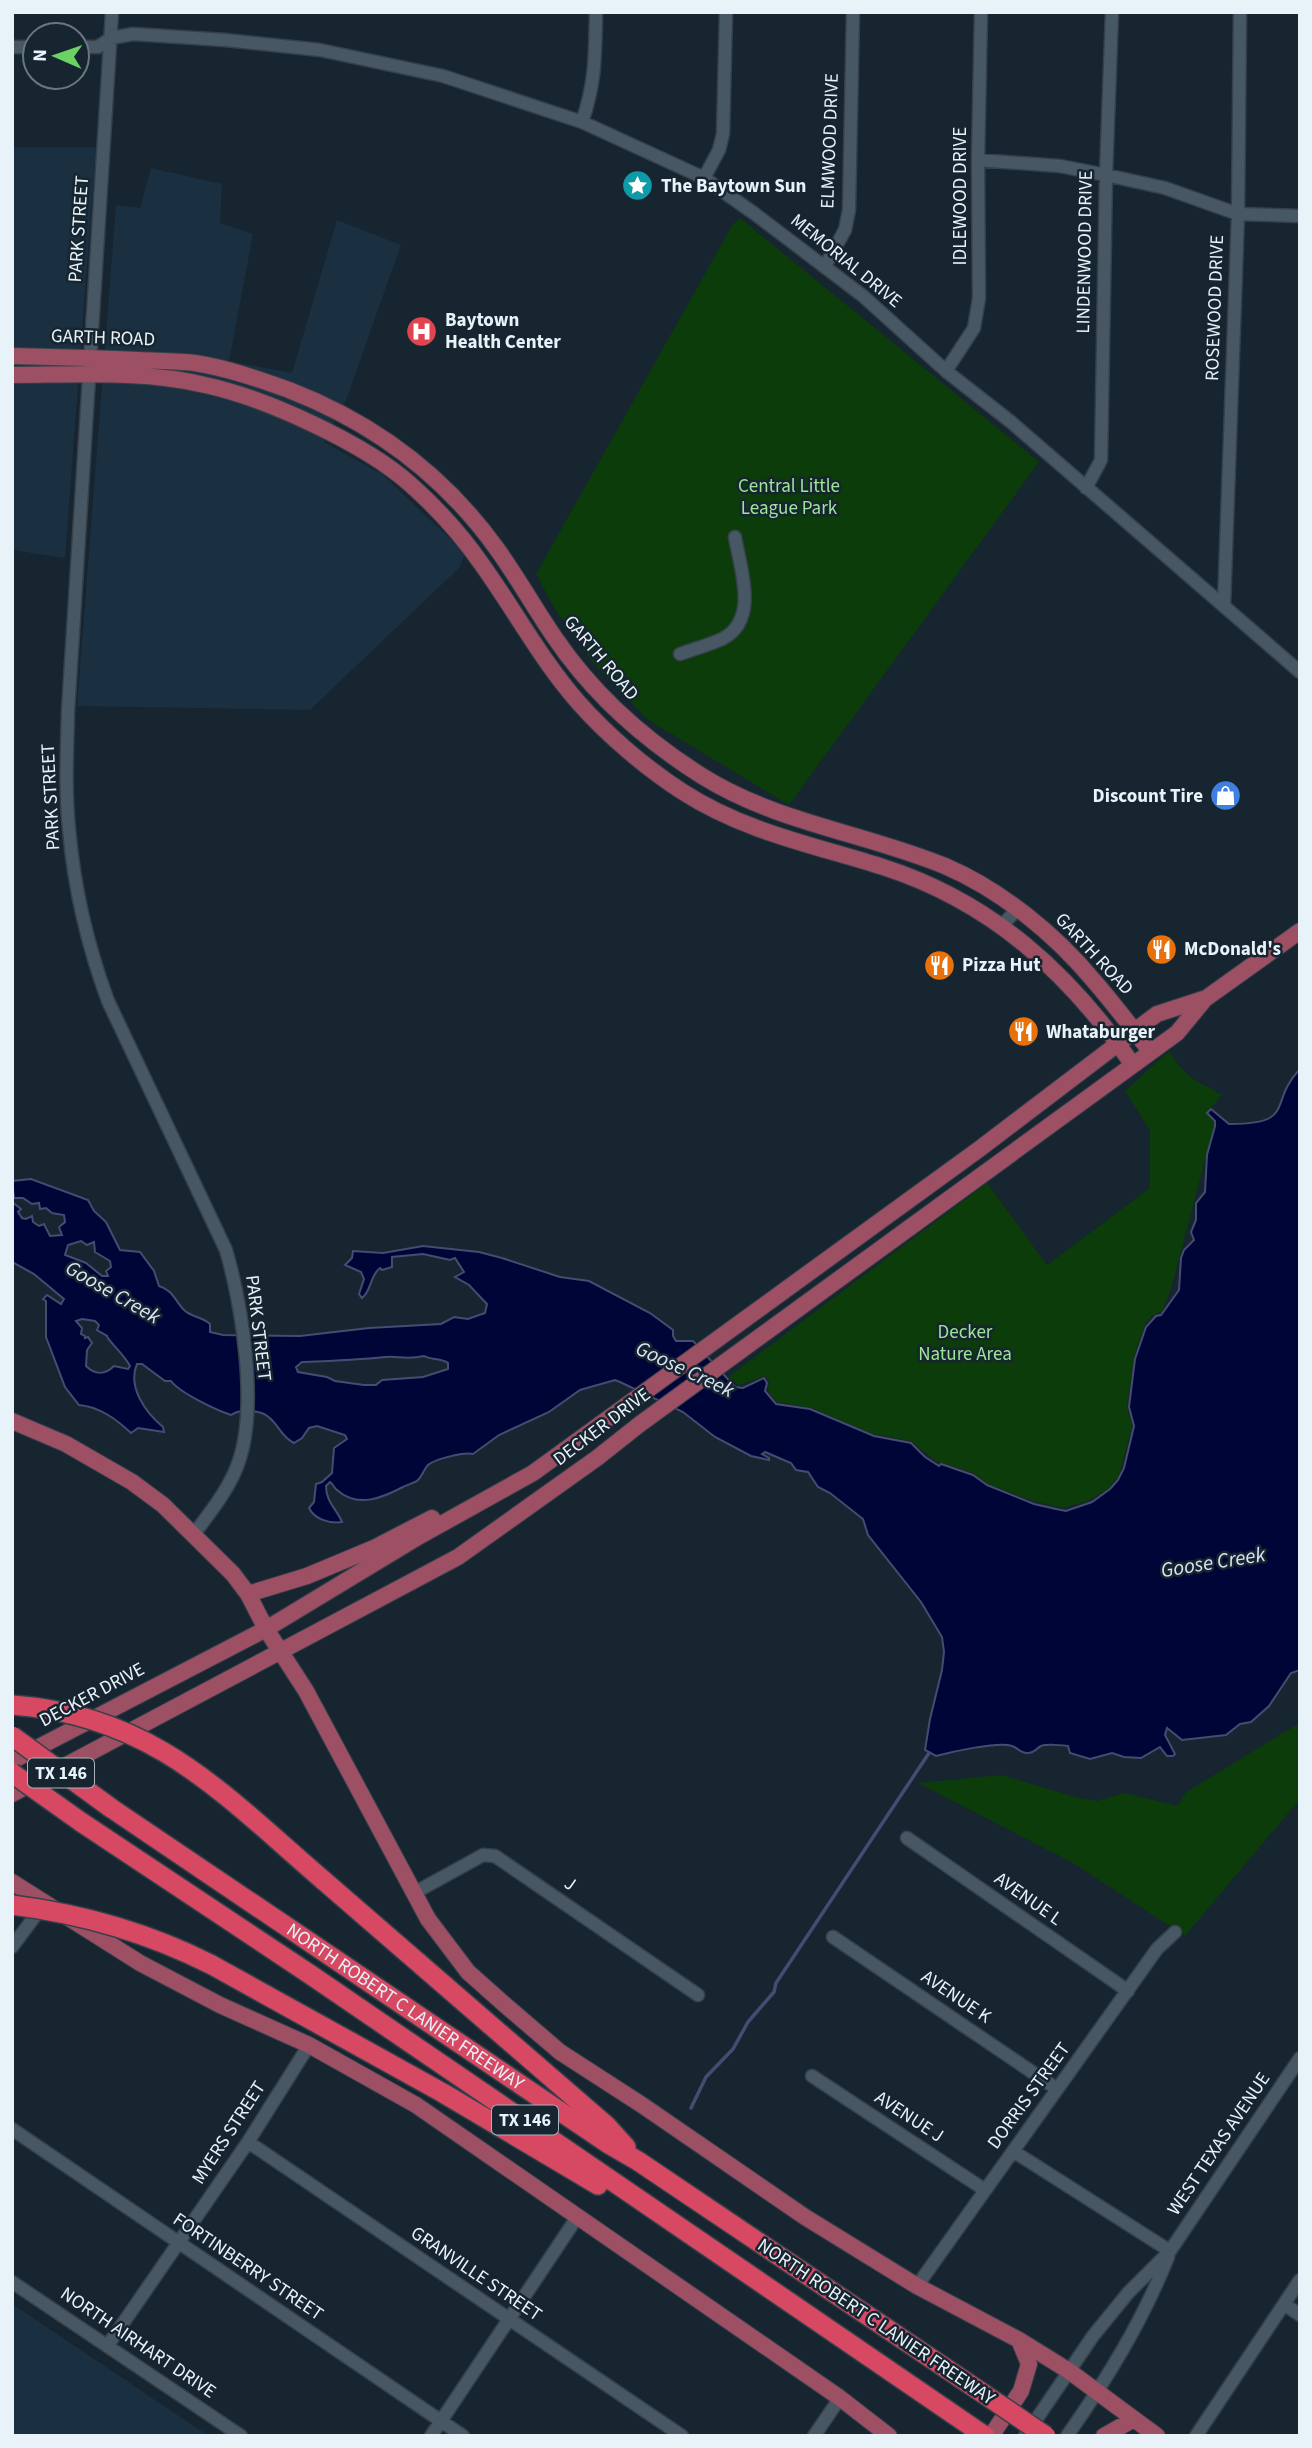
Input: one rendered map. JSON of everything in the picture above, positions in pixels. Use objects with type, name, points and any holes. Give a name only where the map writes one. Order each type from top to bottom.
[{"type":"highway","points":[[12,1705],[51,1709],[87,1717],[132,1734],[168,1752],[203,1777],[607,2126],[638,2161]]},
{"type":"highway","name":"NORTH ROBERT C LANIER FREEWAY","points":[[12,1736],[111,1808],[1045,2436]]},
{"type":"highway","name":"NORTH ROBERT C LANIER FREEWAY","points":[[12,1773],[650,2205],[676,2226],[985,2436]]},
{"type":"highway","points":[[12,1905],[50,1910],[122,1927],[150,1936],[212,1965],[443,2092],[642,2213],[676,2226]]},
{"type":"main road","name":"GARTH ROAD","points":[[12,356],[197,363],[250,375],[356,421],[418,462],[453,494],[476,520],[575,664],[622,717],[703,777],[752,803],[790,818],[922,857],[961,874],[1018,909],[1092,978],[1151,1052]]},
{"type":"main road","name":"GARTH ROAD","points":[[12,375],[161,378],[205,385],[291,415],[348,443],[409,483],[480,562],[558,675],[587,711],[642,762],[713,810],[742,824],[886,868],[973,906],[1002,925],[1072,988],[1133,1065]]},
{"type":"main road","points":[[291,415],[301,395]]},
{"type":"main road","points":[[409,483],[418,462]]},
{"type":"main road","points":[[558,675],[575,664]]},
{"type":"main road","points":[[673,785],[688,766]]},
{"type":"main road","points":[[785,838],[790,818]]},
{"type":"main road","points":[[914,880],[922,857]]},
{"type":"main road","name":"DECKER DRIVE","points":[[12,1794],[458,1557],[1177,1033],[1205,999],[1300,931]]},
{"type":"main road","name":"DECKER DRIVE","points":[[12,1760],[266,1629],[407,1544],[533,1473],[978,1150],[1157,1014],[1205,999]]},
{"type":"main road","points":[[12,1421],[104,1464],[163,1505],[233,1574],[248,1594],[266,1629],[306,1691],[428,1919],[468,1972],[560,2052],[805,2217],[917,2286],[1018,2340],[1069,2371],[1157,2436]]},
{"type":"main road","points":[[248,1594],[307,1576],[374,1548],[470,1498],[533,1473]]},
{"type":"main road","points":[[12,1882],[139,1963],[220,2005],[309,2045],[416,2105],[840,2398],[888,2436]]},
{"type":"main road","points":[[991,2436],[1021,2391],[1029,2364],[1018,2340]]},
{"type":"main road","points":[[1104,2436],[1134,2419]]},
{"type":"street","name":"PARK STREET","points":[[112,12],[68,711],[66,784],[74,866],[104,990],[226,1250],[240,1311],[247,1401],[246,1430],[238,1463],[229,1483],[194,1534]]},
{"type":"street","points":[[582,122],[592,93],[596,12]]},
{"type":"street","points":[[704,178],[719,150],[723,134],[726,12]]},
{"type":"street","name":"ELMWOOD DRIVE","points":[[825,266],[845,230],[849,210],[853,12]]},
{"type":"street","name":"IDLEWOOD DRIVE","points":[[946,371],[974,328],[978,311],[981,12]]},
{"type":"street","name":"LINDENWOOD DRIVE","points":[[1086,488],[1101,460],[1105,174],[1112,12]]},
{"type":"street","name":"ROSEWOOD DRIVE","points":[[1224,606],[1238,214],[1240,12]]},
{"type":"street","name":"MEMORIAL DRIVE","points":[[91,47],[98,47],[111,38],[133,34],[320,50],[443,76],[582,122],[704,178],[825,266],[946,371],[1011,422],[1300,672]]},
{"type":"street","points":[[978,160],[1039,163],[1105,174],[1165,188],[1238,214],[1300,216]]},
{"type":"street","points":[[680,654],[724,638],[741,618],[745,597],[735,537]]},
{"type":"street","points":[[1002,925],[1018,909]]},
{"type":"street","name":"AVENUE L","points":[[907,1838],[1128,1991]]},
{"type":"street","name":"J","points":[[414,1893],[483,1855],[495,1856],[698,1996]]},
{"type":"street","points":[[12,1947],[44,1904]]},
{"type":"street","name":"DORRIS STREET","points":[[917,2286],[1157,1949],[1175,1932]]},
{"type":"street","name":"AVENUE K","points":[[833,1937],[1057,2089]]},
{"type":"street","name":"MYERS STREET","points":[[108,2345],[248,2142],[309,2045]]},
{"type":"street","name":"WEST TEXAS AVENUE","points":[[1025,2436],[1093,2336],[1128,2293],[1170,2251],[1300,2058]]},
{"type":"street","name":"AVENUE J","points":[[811,2076],[985,2190]]},
{"type":"street","name":"FORTINBERRY STREET","points":[[12,2129],[463,2436]]},
{"type":"street","name":"GRANVILLE STREET","points":[[248,2142],[682,2436]]},
{"type":"street","points":[[1013,2151],[1170,2251]]},
{"type":"street","points":[[430,2436],[578,2216]]},
{"type":"street","name":"WEST TEXAS AVENUE","points":[[1067,2436],[1098,2392],[1129,2340],[1157,2285],[1170,2251]]},
{"type":"street","points":[[1196,2436],[1300,2280]]},
{"type":"street","name":"NORTH AIRHART DRIVE","points":[[12,2282],[241,2436]]},
{"type":"street","points":[[1284,2304],[1300,2315]]},
{"type":"street","points":[[814,2436],[840,2398]]},
{"type":"shaded area","points":[[12,147],[96,147],[65,558],[12,550]]},
{"type":"shaded area","points":[[151,168],[222,184],[220,223],[253,234],[229,361],[292,373],[337,220],[401,245],[346,400],[324,442],[383,475],[465,553],[460,567],[310,710],[77,706],[116,205],[140,208]]},
{"type":"shaded area","points":[[12,2304],[209,2436],[12,2436]]},
{"type":"green space","name":"Central Little League Park","points":[[740,218],[1039,462],[789,805],[647,719],[593,663],[555,609],[536,574],[733,224]]},
{"type":"green space","name":"Decker Nature Area","points":[[1169,1051],[1189,1076],[1218,1094],[1223,1093],[1207,1113],[1214,1126],[1171,1289],[1162,1311],[1146,1322],[1134,1356],[1127,1407],[1132,1426],[1119,1476],[1108,1489],[1087,1501],[1062,1508],[1033,1501],[986,1483],[974,1473],[936,1461],[911,1441],[870,1433],[812,1408],[777,1402],[768,1391],[769,1381],[765,1376],[739,1385],[728,1377],[987,1183],[1047,1265],[1150,1188],[1150,1130],[1125,1091]]},
{"type":"green space","points":[[1298,1724],[1300,1799],[1185,1936],[1073,1863],[918,1783],[1001,1775],[1079,1798],[1097,1801],[1124,1793],[1178,1806],[1186,1792]]},
{"type":"water","name":"Goose Creek","points":[[1300,1069],[1300,1670],[1291,1673],[1269,1706],[1251,1722],[1240,1724],[1226,1735],[1182,1740],[1167,1728],[1165,1735],[1175,1754],[1173,1756],[1167,1756],[1160,1747],[1141,1758],[1112,1753],[1090,1759],[1070,1753],[1068,1746],[1059,1745],[1041,1746],[1029,1753],[1006,1745],[936,1756],[925,1750],[942,1670],[942,1637],[921,1602],[868,1535],[863,1519],[818,1487],[808,1472],[796,1470],[791,1463],[765,1452],[762,1454],[769,1460],[751,1456],[715,1437],[683,1412],[620,1382],[615,1380],[580,1390],[549,1412],[499,1435],[473,1454],[435,1461],[427,1466],[417,1481],[388,1494],[371,1499],[354,1499],[345,1496],[330,1482],[326,1486],[328,1496],[342,1522],[328,1521],[318,1518],[309,1508],[314,1502],[316,1484],[332,1473],[334,1448],[347,1439],[345,1435],[317,1426],[309,1428],[302,1438],[294,1443],[265,1415],[248,1411],[231,1415],[224,1413],[190,1396],[142,1364],[137,1364],[134,1382],[136,1390],[164,1432],[138,1428],[131,1433],[107,1414],[79,1405],[65,1387],[46,1337],[46,1301],[43,1299],[47,1295],[61,1304],[64,1299],[34,1274],[12,1262],[12,1202],[21,1209],[18,1212],[22,1218],[32,1216],[33,1222],[39,1226],[44,1224],[50,1236],[62,1235],[59,1227],[65,1222],[64,1215],[52,1213],[46,1208],[40,1209],[39,1203],[32,1204],[23,1198],[14,1198],[12,1181],[31,1179],[88,1200],[94,1211],[106,1222],[120,1250],[140,1252],[154,1271],[159,1286],[171,1293],[187,1312],[210,1324],[210,1332],[223,1335],[300,1336],[369,1328],[441,1324],[454,1317],[468,1319],[485,1313],[487,1304],[469,1285],[455,1277],[464,1272],[455,1258],[450,1260],[423,1254],[392,1257],[392,1267],[382,1270],[380,1268],[377,1271],[362,1298],[359,1294],[364,1279],[361,1272],[345,1265],[352,1258],[353,1251],[383,1253],[423,1246],[479,1252],[560,1277],[589,1281],[650,1313],[673,1330],[676,1341],[693,1341],[735,1387],[743,1388],[764,1378],[767,1383],[765,1391],[776,1404],[810,1409],[874,1436],[911,1443],[939,1466],[941,1464],[973,1475],[987,1485],[1034,1504],[1066,1511],[1092,1502],[1110,1489],[1124,1468],[1134,1426],[1129,1407],[1135,1359],[1146,1327],[1156,1316],[1161,1315],[1179,1290],[1181,1258],[1184,1250],[1194,1240],[1191,1232],[1196,1220],[1196,1203],[1205,1192],[1207,1155],[1215,1126],[1215,1121],[1207,1113],[1211,1109],[1229,1124],[1265,1120],[1273,1116],[1278,1109],[1290,1081]],"holes":[[[81,1241],[87,1245],[94,1242],[95,1252],[110,1261],[111,1267],[106,1271],[108,1276],[102,1276],[86,1263],[65,1255],[68,1245]],[[76,1321],[95,1321],[99,1325],[97,1330],[107,1336],[127,1361],[130,1366],[128,1369],[114,1366],[100,1373],[86,1366],[87,1350],[92,1343],[88,1337],[85,1338],[81,1334],[82,1328]],[[424,1356],[445,1361],[448,1363],[448,1369],[423,1377],[382,1380],[376,1385],[364,1385],[298,1372],[296,1367],[302,1362]]]},
{"type":"waterway","points":[[691,2108],[706,2077],[733,2049],[748,2022],[774,1992],[776,1983],[929,1753]]},
{"type":"place","name":"The Baytown Sun","points":[[638,186]]},
{"type":"place","name":"Baytown Health Center","points":[[422,331]]},
{"type":"place","name":"Discount Tire","points":[[1226,796]]},
{"type":"place","name":"McDonald's","points":[[1161,949]]},
{"type":"place","name":"Pizza Hut","points":[[939,965]]},
{"type":"place","name":"Whataburger","points":[[1023,1032]]}]
